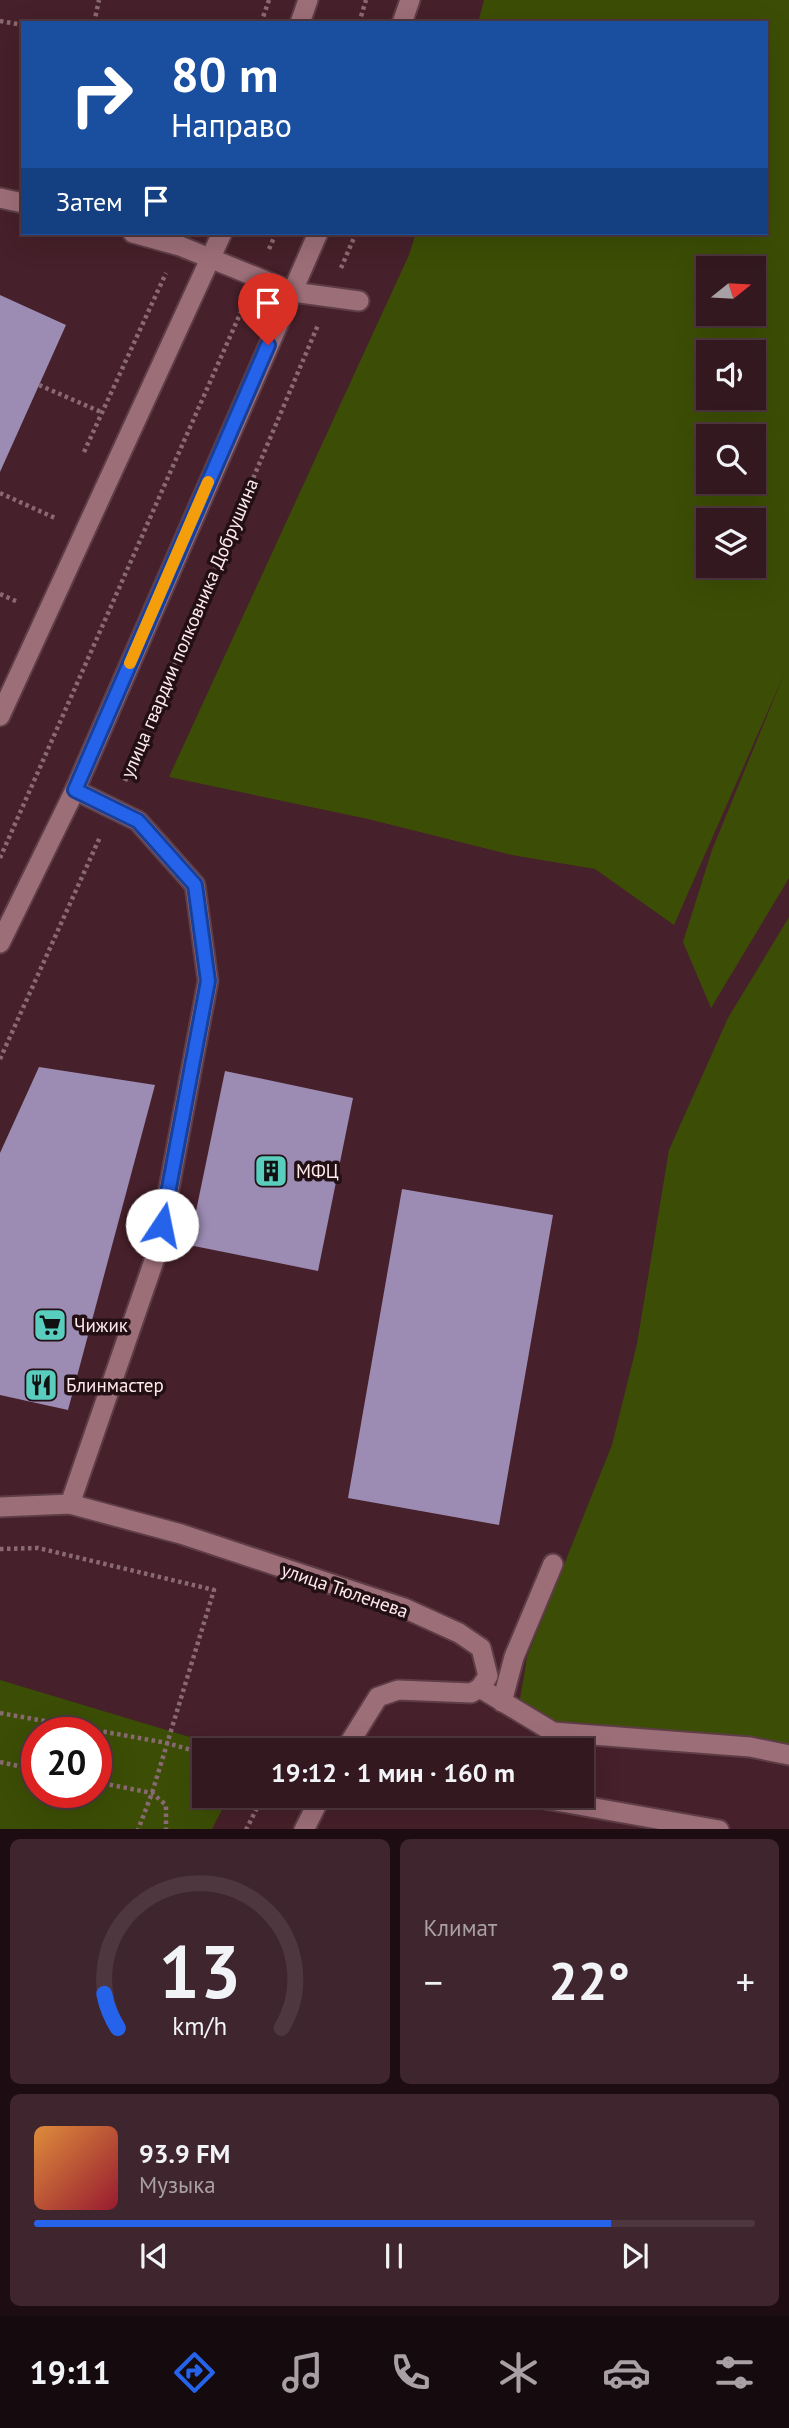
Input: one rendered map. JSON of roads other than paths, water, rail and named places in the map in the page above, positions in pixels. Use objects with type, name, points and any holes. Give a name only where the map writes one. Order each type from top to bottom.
[{"type":"street","points":[[301,21],[308,0]]},
{"type":"street","points":[[403,21],[410,0]]},
{"type":"street","points":[[0,198],[21,203]]},
{"type":"street","points":[[140,235],[180,246],[211,261],[293,292],[359,301]]},
{"type":"street","points":[[0,716],[221,235]]},
{"type":"street","name":"улица гвардии полковника Добрушина","points":[[0,943],[75,790],[317,235]]},
{"type":"street","points":[[69,1504],[157,1252],[208,981],[195,885],[138,821],[75,790]]},
{"type":"street","name":"улица Тюленева","points":[[0,1507],[69,1504],[181,1534],[404,1608],[481,1648],[488,1676],[480,1688]]},
{"type":"street","points":[[502,1702],[514,1657],[553,1564]]},
{"type":"street","points":[[353,1738],[378,1698],[398,1690],[471,1693],[480,1688],[553,1732],[750,1747],[789,1755]]},
{"type":"street","points":[[594,1807],[719,1829]]},
{"type":"street","points":[[304,1829],[315,1808]]},
{"type":"place","name":"МФЦ","points":[[271,1171]]},
{"type":"place","name":"Чижик","points":[[50,1325]]},
{"type":"place","name":"Блинмастер","points":[[41,1385]]}]
